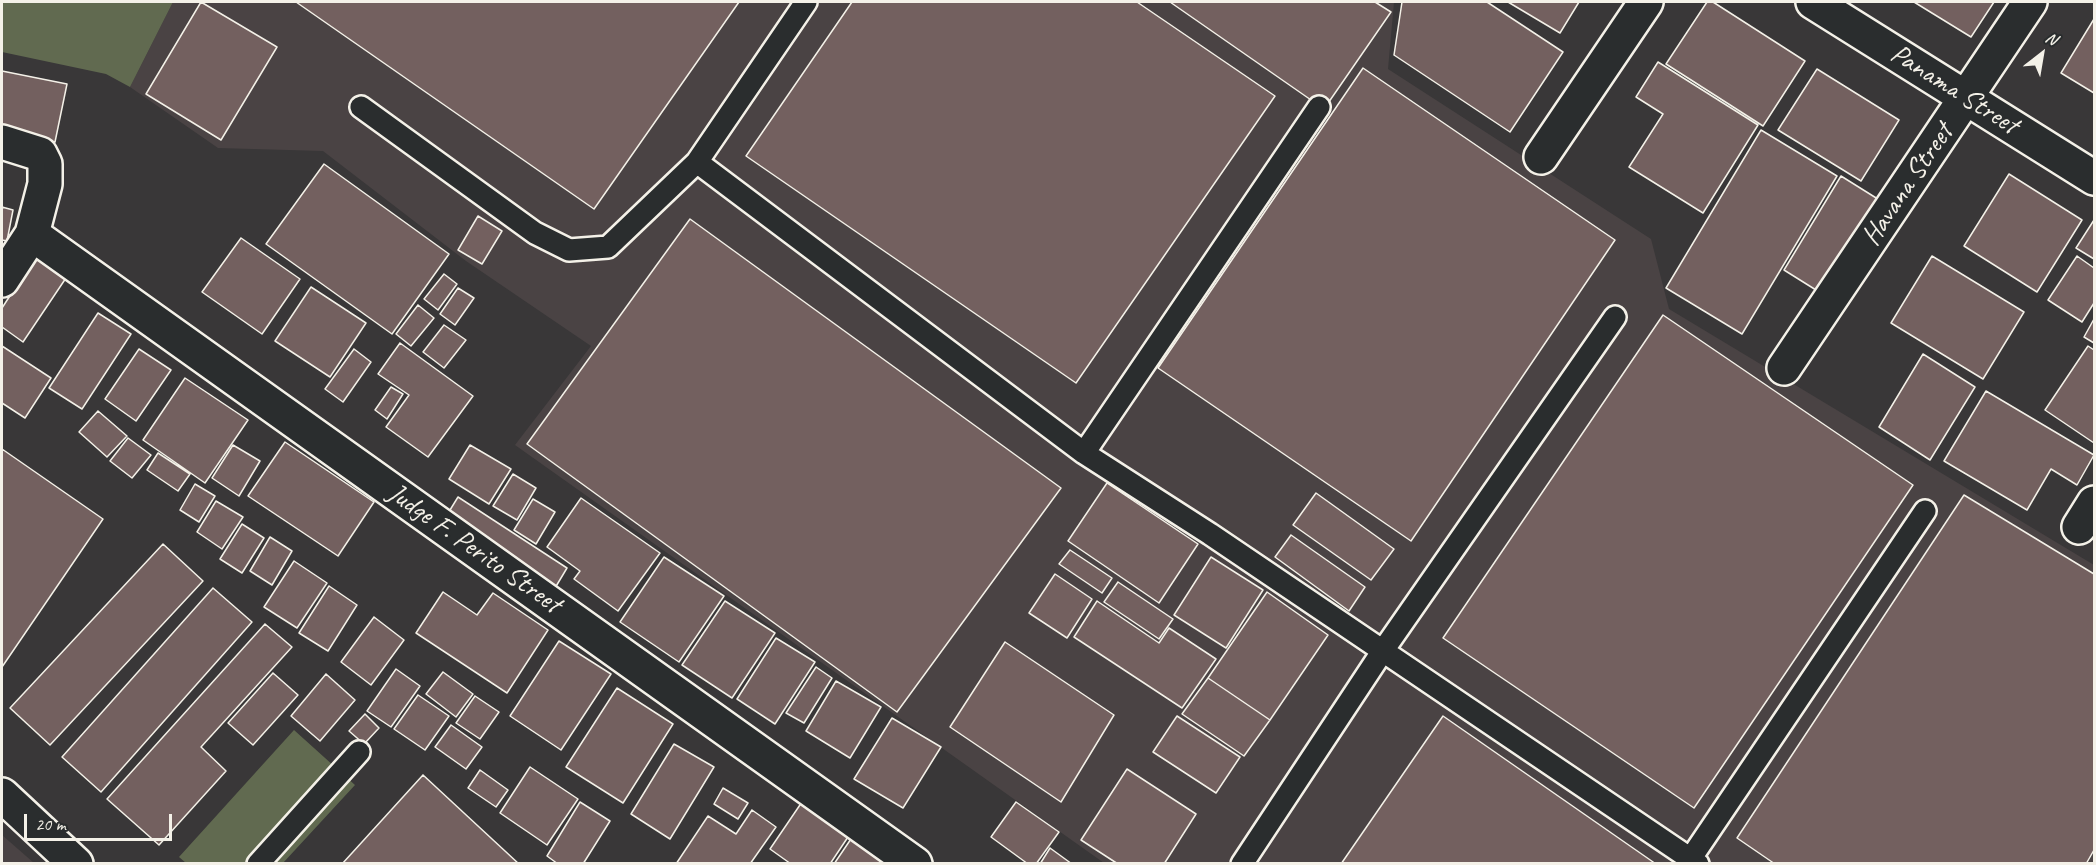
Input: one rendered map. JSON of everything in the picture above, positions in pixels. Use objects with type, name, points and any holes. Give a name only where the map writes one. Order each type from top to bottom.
[{"type":"street","points":[[1541,158],[1646,2]]},
{"type":"street","name":"Panama Street","points":[[1813,2],[2094,178]]},
{"type":"street","name":"Havana Street","points":[[1784,368],[2030,2]]},
{"type":"street","points":[[2,142],[40,154],[45,164],[45,184],[32,234],[2,280]]},
{"type":"street","name":"Judge F. Perito Street","points":[[32,234],[915,864]]},
{"type":"street","points":[[2,795],[76,864]]},
{"type":"lane","points":[[361,107],[535,233],[569,250],[608,247],[697,162],[806,2]]},
{"type":"lane","points":[[1084,453],[1319,107]]},
{"type":"lane","points":[[697,162],[1084,453],[1210,534],[1694,861],[1925,511]]},
{"type":"lane","points":[[1242,864],[1382,652],[1615,317]]},
{"type":"lane","points":[[258,864],[359,752]]},
{"type":"shaded area","points":[[173,2],[1394,2],[1388,69],[1651,239],[1669,309],[2094,565],[2094,863],[1104,863],[515,445],[591,346],[466,261],[323,151],[218,148],[130,87]]},
{"type":"shaded area","points":[[2,835],[34,863],[2,863]]},
{"type":"green space","points":[[2,2],[173,2],[130,87],[106,74],[2,52]]},
{"type":"green space","points":[[294,730],[355,785],[283,863],[186,863],[179,857]]},
{"type":"building","points":[[201,2],[277,47],[221,140],[146,94]]},
{"type":"building","points":[[296,2],[739,2],[594,209]]},
{"type":"building","points":[[852,2],[1137,2],[1275,96],[1076,383],[746,156]]},
{"type":"building","points":[[1170,2],[1375,2],[1391,12],[1324,109]]},
{"type":"building","points":[[1402,2],[1487,2],[1563,52],[1510,132],[1394,55]]},
{"type":"building","points":[[1508,2],[1579,2],[1560,33]]},
{"type":"building","points":[[1707,2],[1713,2],[1805,61],[1763,126],[1666,64]]},
{"type":"building","points":[[1914,2],[1994,2],[1971,37]]},
{"type":"building","points":[[2094,19],[2094,93],[2061,73]]},
{"type":"building","points":[[1658,62],[1758,125],[1703,213],[1629,167],[1663,114],[1636,97]]},
{"type":"building","points":[[1363,68],[1615,240],[1411,541],[1158,368]]},
{"type":"building","points":[[1817,69],[1899,120],[1861,181],[1778,130]]},
{"type":"building","points":[[2,71],[67,84],[55,142],[2,130]]},
{"type":"building","points":[[1761,130],[1837,176],[1742,334],[1666,288]]},
{"type":"building","points":[[324,164],[449,254],[392,334],[266,244]]},
{"type":"building","points":[[2009,174],[2082,220],[2037,292],[1964,246]]},
{"type":"building","points":[[1841,176],[1881,201],[1824,295],[1784,270]]},
{"type":"building","points":[[2,207],[13,210],[7,241],[2,240]]},
{"type":"building","points":[[478,216],[502,231],[482,264],[458,250]]},
{"type":"building","points":[[690,219],[1061,488],[897,712],[527,444]]},
{"type":"building","points":[[2094,220],[2094,259],[2076,248]]},
{"type":"building","points":[[241,238],[300,279],[262,334],[202,292]]},
{"type":"building","points":[[37,254],[68,275],[23,342],[2,327],[2,308]]},
{"type":"building","points":[[1932,256],[2024,312],[1983,379],[1891,323]]},
{"type":"building","points":[[2077,256],[2094,268],[2094,303],[2082,322],[2048,300]]},
{"type":"building","points":[[444,274],[457,284],[438,310],[424,299]]},
{"type":"building","points":[[311,287],[366,323],[330,377],[275,341]]},
{"type":"building","points":[[458,288],[474,298],[455,325],[440,314]]},
{"type":"building","points":[[418,305],[434,318],[411,346],[396,334]]},
{"type":"building","points":[[98,313],[131,334],[82,409],[49,388]]},
{"type":"building","points":[[1663,315],[1913,485],[1694,808],[1443,638]]},
{"type":"building","points":[[2094,319],[2094,343],[2084,337]]},
{"type":"building","points":[[444,325],[466,340],[444,368],[423,352]]},
{"type":"building","points":[[400,343],[473,396],[428,457],[386,427],[409,395],[378,374]]},
{"type":"building","points":[[2,346],[51,378],[25,418],[2,403]]},
{"type":"building","points":[[2088,346],[2094,350],[2094,443],[2045,410]]},
{"type":"building","points":[[139,349],[171,370],[136,421],[105,399]]},
{"type":"building","points":[[354,349],[371,362],[343,402],[325,389]]},
{"type":"building","points":[[1923,354],[1975,387],[1930,460],[1879,427]]},
{"type":"building","points":[[185,378],[248,420],[205,483],[143,440]]},
{"type":"building","points":[[391,387],[403,394],[387,419],[375,410]]},
{"type":"building","points":[[1986,391],[2094,455],[2077,485],[2051,469],[2027,510],[1944,461]]},
{"type":"building","points":[[98,411],[127,436],[107,457],[79,432]]},
{"type":"building","points":[[128,438],[151,455],[132,478],[110,461]]},
{"type":"building","points":[[285,442],[374,502],[338,556],[248,496]]},
{"type":"building","points":[[233,445],[260,461],[239,496],[212,478]]},
{"type":"building","points":[[470,445],[511,469],[489,504],[449,479]]},
{"type":"building","points":[[2,449],[103,519],[2,667]]},
{"type":"building","points":[[158,453],[190,474],[178,491],[147,470]]},
{"type":"building","points":[[513,474],[536,488],[517,520],[493,506]]},
{"type":"building","points":[[1107,483],[1198,544],[1159,603],[1068,541]]},
{"type":"building","points":[[195,484],[215,496],[199,522],[180,510]]},
{"type":"building","points":[[1316,493],[1394,549],[1371,580],[1293,525]]},
{"type":"building","points":[[1964,495],[2094,574],[2094,850],[2086,864],[1775,864],[1737,838]]},
{"type":"building","points":[[458,497],[567,568],[552,593],[442,523]]},
{"type":"building","points":[[581,498],[660,553],[618,611],[574,579],[580,571],[547,547]]},
{"type":"building","points":[[533,499],[555,512],[536,544],[514,530]]},
{"type":"building","points":[[216,501],[243,517],[222,549],[197,532]]},
{"type":"building","points":[[242,524],[264,538],[242,573],[220,559]]},
{"type":"building","points":[[1291,535],[1365,587],[1349,611],[1275,557]]},
{"type":"building","points":[[270,537],[292,551],[272,585],[250,571]]},
{"type":"building","points":[[163,544],[203,581],[50,745],[10,708]]},
{"type":"building","points":[[1070,550],[1112,578],[1102,593],[1059,564]]},
{"type":"building","points":[[664,557],[724,596],[679,662],[620,622]]},
{"type":"building","points":[[1211,557],[1263,590],[1226,648],[1174,615]]},
{"type":"building","points":[[294,561],[327,583],[297,628],[264,607]]},
{"type":"building","points":[[1055,574],[1092,599],[1067,638],[1029,613]]},
{"type":"building","points":[[1118,582],[1173,619],[1159,639],[1104,602]]},
{"type":"building","points":[[329,586],[357,605],[328,651],[299,633]]},
{"type":"building","points":[[213,588],[252,622],[101,792],[62,757]]},
{"type":"building","points":[[443,592],[477,615],[493,593],[548,630],[507,693],[416,633]]},
{"type":"building","points":[[1267,592],[1328,635],[1270,720],[1208,678]]},
{"type":"building","points":[[725,601],[775,633],[732,698],[682,665]]},
{"type":"building","points":[[1097,601],[1159,643],[1169,628],[1216,659],[1182,708],[1074,637]]},
{"type":"building","points":[[374,617],[404,640],[371,685],[341,662]]},
{"type":"building","points":[[265,624],[292,647],[201,747],[226,771],[159,845],[107,799]]},
{"type":"building","points":[[776,638],[815,662],[775,724],[737,699]]},
{"type":"building","points":[[559,641],[611,674],[561,750],[510,716]]},
{"type":"building","points":[[1005,642],[1114,715],[1061,802],[950,727]]},
{"type":"building","points":[[816,667],[832,678],[804,723],[786,713]]},
{"type":"building","points":[[396,669],[420,686],[391,727],[367,711]]},
{"type":"building","points":[[443,672],[473,694],[456,717],[426,694]]},
{"type":"building","points":[[273,673],[298,695],[253,745],[228,723]]},
{"type":"building","points":[[326,674],[355,700],[320,741],[291,716]]},
{"type":"building","points":[[1208,678],[1270,720],[1244,756],[1182,714]]},
{"type":"building","points":[[836,681],[881,707],[850,758],[806,731]]},
{"type":"building","points":[[617,688],[673,724],[623,803],[566,767]]},
{"type":"building","points":[[418,695],[449,716],[425,750],[394,729]]},
{"type":"building","points":[[475,696],[499,712],[480,739],[456,723]]},
{"type":"building","points":[[365,714],[379,728],[364,744],[349,731]]},
{"type":"building","points":[[1177,716],[1240,757],[1216,793],[1153,752]]},
{"type":"building","points":[[1443,716],[1656,864],[1341,864]]},
{"type":"building","points":[[892,718],[941,747],[903,808],[854,779]]},
{"type":"building","points":[[451,725],[482,747],[466,769],[435,747]]},
{"type":"building","points":[[674,744],[714,767],[670,839],[631,814]]},
{"type":"building","points":[[530,767],[578,799],[547,845],[500,813]]},
{"type":"building","points":[[1127,769],[1196,814],[1164,864],[1118,864],[1081,840]]},
{"type":"building","points":[[480,770],[508,790],[496,807],[468,788]]},
{"type":"building","points":[[423,775],[519,864],[342,864]]},
{"type":"building","points":[[723,788],[748,803],[738,819],[714,804]]},
{"type":"building","points":[[804,799],[852,831],[830,864],[791,864],[770,849]]},
{"type":"building","points":[[580,802],[610,821],[583,864],[558,864],[547,856]]},
{"type":"building","points":[[1016,802],[1059,832],[1036,864],[1028,864],[991,837]]},
{"type":"building","points":[[752,810],[776,827],[750,864],[676,864],[708,816],[736,834]]},
{"type":"building","points":[[855,833],[888,864],[834,864]]},
{"type":"building","points":[[1050,848],[1072,864],[1040,864]]}]
